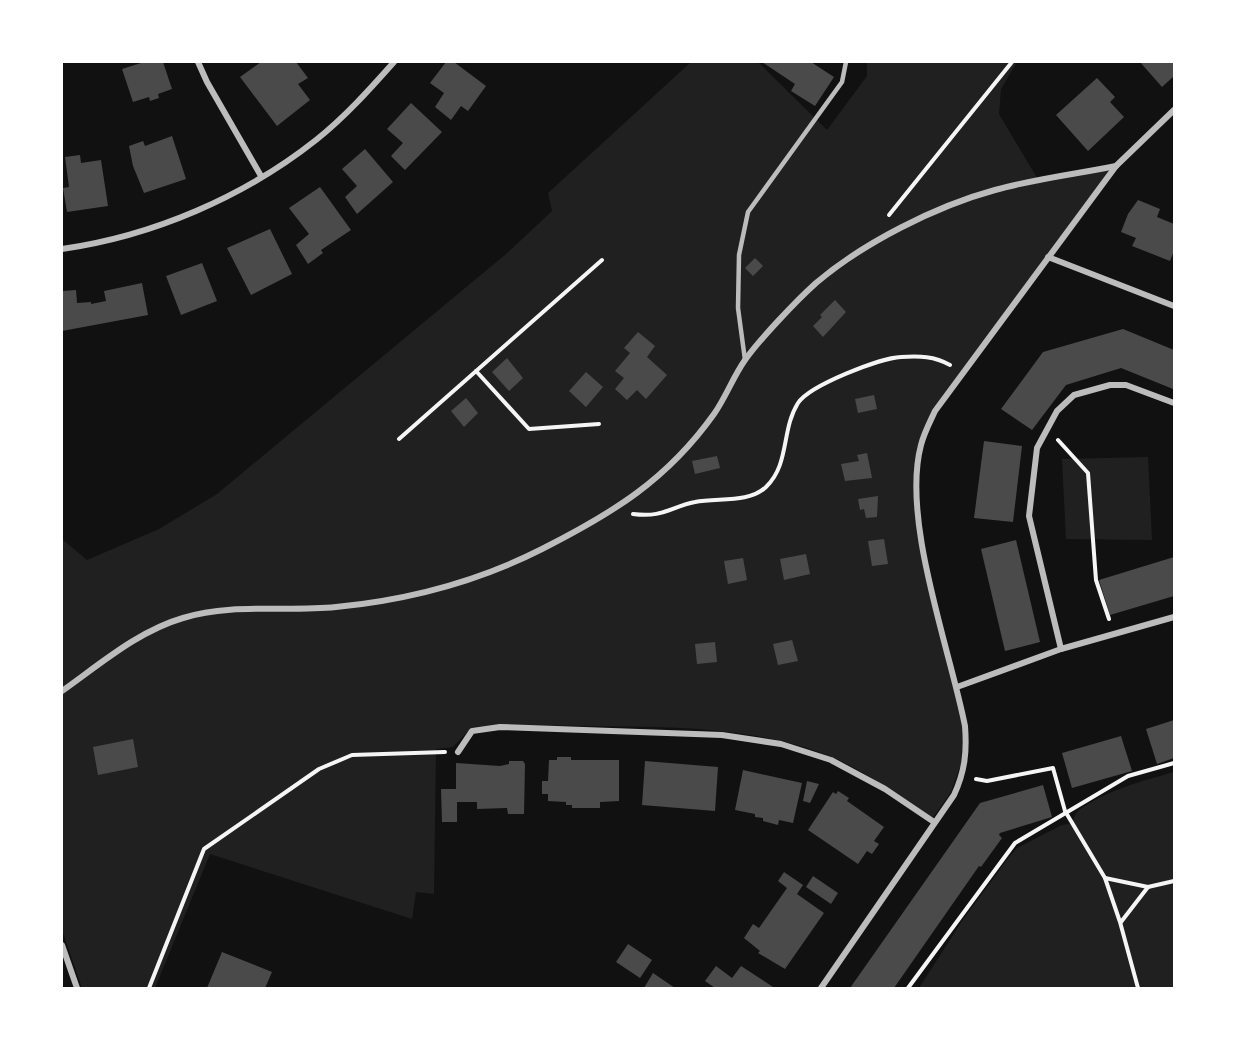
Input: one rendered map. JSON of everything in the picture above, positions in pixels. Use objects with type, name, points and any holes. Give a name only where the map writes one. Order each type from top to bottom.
[{"type":"street","points":[[198,62],[261,176]]},
{"type":"street","points":[[62,249],[151,229],[202,208],[261,176],[316,140],[368,92],[394,62]]},
{"type":"street","points":[[822,988],[954,795],[963,775],[966,757],[965,729],[921,537],[917,482],[921,446],[935,411],[1116,166],[1174,110]]},
{"type":"street","points":[[62,691],[134,641],[179,619],[214,610],[335,607],[415,594],[490,573],[543,549],[646,489],[681,454],[715,413],[745,360],[815,284],[852,257],[940,210],[996,190],[1116,166]]},
{"type":"street","points":[[1048,257],[1174,306]]},
{"type":"street","points":[[1061,649],[1029,516],[1037,448],[1057,411],[1074,395],[1110,385],[1126,385],[1174,403]]},
{"type":"street","points":[[957,687],[1061,649],[1174,617]]},
{"type":"street","points":[[458,752],[472,731],[500,727],[722,735],[781,744],[831,759],[885,789],[934,822]]},
{"type":"street","points":[[62,945],[77,988]]},
{"type":"lane","points":[[745,360],[738,308],[739,255],[747,212],[842,82],[846,62]]},
{"type":"path","points":[[890,235],[883,223],[1012,62]]},
{"type":"path","points":[[399,439],[602,260]]},
{"type":"path","points":[[615,509],[644,516],[669,513],[694,502],[726,500],[764,489],[781,465],[789,424],[799,402],[807,393],[849,374],[899,357],[935,357],[965,372]]},
{"type":"path","points":[[476,371],[529,429],[599,424]]},
{"type":"path","points":[[1048,428],[1088,473],[1096,580],[1114,634]]},
{"type":"path","points":[[149,988],[204,849],[319,769],[352,755],[458,752]]},
{"type":"path","points":[[909,988],[1015,843],[1065,811],[1128,776],[1174,763]]},
{"type":"path","points":[[963,775],[987,781],[1053,768],[1065,811],[1105,879],[1120,922],[1138,988]]},
{"type":"path","points":[[1105,879],[1148,887],[1174,881]]},
{"type":"path","points":[[1120,922],[1148,887]]},
{"type":"shaded area","points":[[691,62],[758,62],[827,130],[867,76],[867,62],[1017,62],[1001,89],[999,114],[1040,183],[1110,170],[932,410],[919,445],[919,538],[955,686],[962,726],[963,758],[951,792],[932,819],[871,777],[832,757],[774,739],[743,734],[651,727],[516,725],[472,727],[453,747],[436,749],[434,894],[416,892],[412,919],[210,854],[155,988],[82,988],[62,930],[62,539],[87,560],[159,529],[217,494],[506,254],[552,211],[548,193]]},
{"type":"shaded area","points":[[1148,457],[1152,540],[1066,539],[1062,459]]},
{"type":"shaded area","points":[[1174,772],[1174,988],[919,988],[962,921],[1017,848],[1062,825],[1069,824],[1079,810],[1101,797]]},
{"type":"building","points":[[144,62],[163,62],[172,89],[158,94],[159,98],[150,101],[149,97],[133,102],[122,69]]},
{"type":"building","points":[[261,62],[296,62],[308,78],[298,84],[310,100],[277,126],[240,77]]},
{"type":"building","points":[[446,62],[454,62],[486,86],[468,111],[461,106],[451,120],[435,107],[444,93],[430,83]]},
{"type":"building","points":[[762,62],[811,62],[834,77],[815,106],[791,91],[795,84]]},
{"type":"building","points":[[1140,62],[1174,62],[1174,76],[1162,87]]},
{"type":"building","points":[[1097,78],[1115,97],[1110,102],[1124,117],[1088,151],[1056,115]]},
{"type":"building","points":[[411,103],[442,132],[405,170],[391,156],[403,143],[387,129]]},
{"type":"building","points":[[172,136],[186,179],[144,193],[133,166],[129,146],[143,141],[145,146]]},
{"type":"building","points":[[365,149],[393,182],[357,214],[345,197],[357,186],[342,169]]},
{"type":"building","points":[[80,155],[81,163],[101,160],[108,206],[67,212],[63,188],[69,187],[65,157]]},
{"type":"building","points":[[320,187],[351,230],[321,250],[323,253],[308,264],[296,245],[309,234],[289,208]]},
{"type":"building","points":[[1138,200],[1160,209],[1157,217],[1174,224],[1174,251],[1170,261],[1132,246],[1136,238],[1121,232],[1128,214]]},
{"type":"building","points":[[270,229],[292,274],[251,295],[227,248]]},
{"type":"building","points":[[755,258],[763,266],[753,276],[745,268]]},
{"type":"building","points":[[202,263],[217,301],[181,315],[166,276]]},
{"type":"building","points":[[142,283],[148,315],[62,331],[62,291],[76,290],[77,303],[91,302],[91,304],[106,301],[104,291]]},
{"type":"building","points":[[835,300],[846,312],[823,337],[813,326]]},
{"type":"building","points":[[1123,329],[1174,350],[1173,389],[1121,368],[1066,385],[1032,430],[1001,409],[1043,352]]},
{"type":"building","points":[[638,332],[655,346],[647,357],[667,375],[646,399],[637,390],[627,400],[615,389],[624,378],[615,371],[630,353],[624,348]]},
{"type":"building","points":[[507,358],[523,378],[509,391],[492,372]]},
{"type":"building","points":[[586,372],[603,387],[586,407],[569,391]]},
{"type":"building","points":[[874,395],[877,409],[858,413],[855,399]]},
{"type":"building","points":[[466,398],[478,413],[464,427],[451,411]]},
{"type":"building","points":[[984,441],[1022,446],[1013,522],[974,518]]},
{"type":"building","points":[[867,453],[872,478],[845,481],[841,464],[859,461],[857,455]]},
{"type":"building","points":[[717,456],[720,468],[695,474],[692,461]]},
{"type":"building","points":[[878,496],[877,517],[866,518],[864,509],[860,510],[858,499]]},
{"type":"building","points":[[884,539],[888,564],[872,566],[868,541]]},
{"type":"building","points":[[1016,540],[1040,642],[1005,651],[981,549]]},
{"type":"building","points":[[806,554],[810,574],[784,580],[780,559]]},
{"type":"building","points":[[1174,557],[1174,596],[1110,615],[1099,580]]},
{"type":"building","points":[[743,558],[747,580],[728,584],[724,561]]},
{"type":"building","points":[[792,640],[798,661],[778,665],[773,644]]},
{"type":"building","points":[[715,642],[717,662],[697,664],[695,644]]},
{"type":"building","points":[[1174,720],[1174,758],[1157,764],[1146,729]]},
{"type":"building","points":[[1121,736],[1132,771],[1072,788],[1062,753]]},
{"type":"building","points":[[133,739],[138,767],[98,775],[93,747]]},
{"type":"building","points":[[557,757],[571,757],[571,760],[619,760],[619,801],[600,802],[600,808],[572,808],[572,805],[566,805],[566,802],[548,801],[548,794],[542,794],[542,781],[548,781],[549,760],[557,760]]},
{"type":"building","points":[[509,761],[523,761],[525,764],[524,814],[508,814],[507,808],[477,809],[477,802],[457,802],[457,822],[442,822],[441,789],[456,789],[456,763],[500,766],[509,764]]},
{"type":"building","points":[[645,761],[718,767],[715,811],[642,805]]},
{"type":"building","points":[[743,770],[802,783],[793,823],[779,820],[778,825],[763,821],[763,818],[755,817],[755,814],[735,810]]},
{"type":"building","points":[[807,781],[819,784],[810,803],[803,801]]},
{"type":"building","points":[[1043,785],[1052,817],[1000,833],[1002,838],[981,867],[979,866],[894,988],[850,988],[980,803]]},
{"type":"building","points":[[838,791],[849,798],[847,801],[884,827],[874,841],[879,844],[872,854],[867,851],[858,864],[808,830],[833,792],[836,794]]},
{"type":"building","points":[[784,872],[803,885],[797,894],[824,913],[785,969],[758,953],[760,951],[744,938],[753,924],[759,928],[787,888],[778,881]]},
{"type":"building","points":[[813,876],[838,893],[831,904],[806,887]]},
{"type":"building","points":[[628,944],[652,960],[640,978],[616,962]]},
{"type":"building","points":[[222,952],[272,972],[265,988],[207,988]]},
{"type":"building","points":[[716,966],[732,978],[741,966],[773,987],[715,988],[705,981]]},
{"type":"building","points":[[653,973],[675,988],[644,988]]}]
